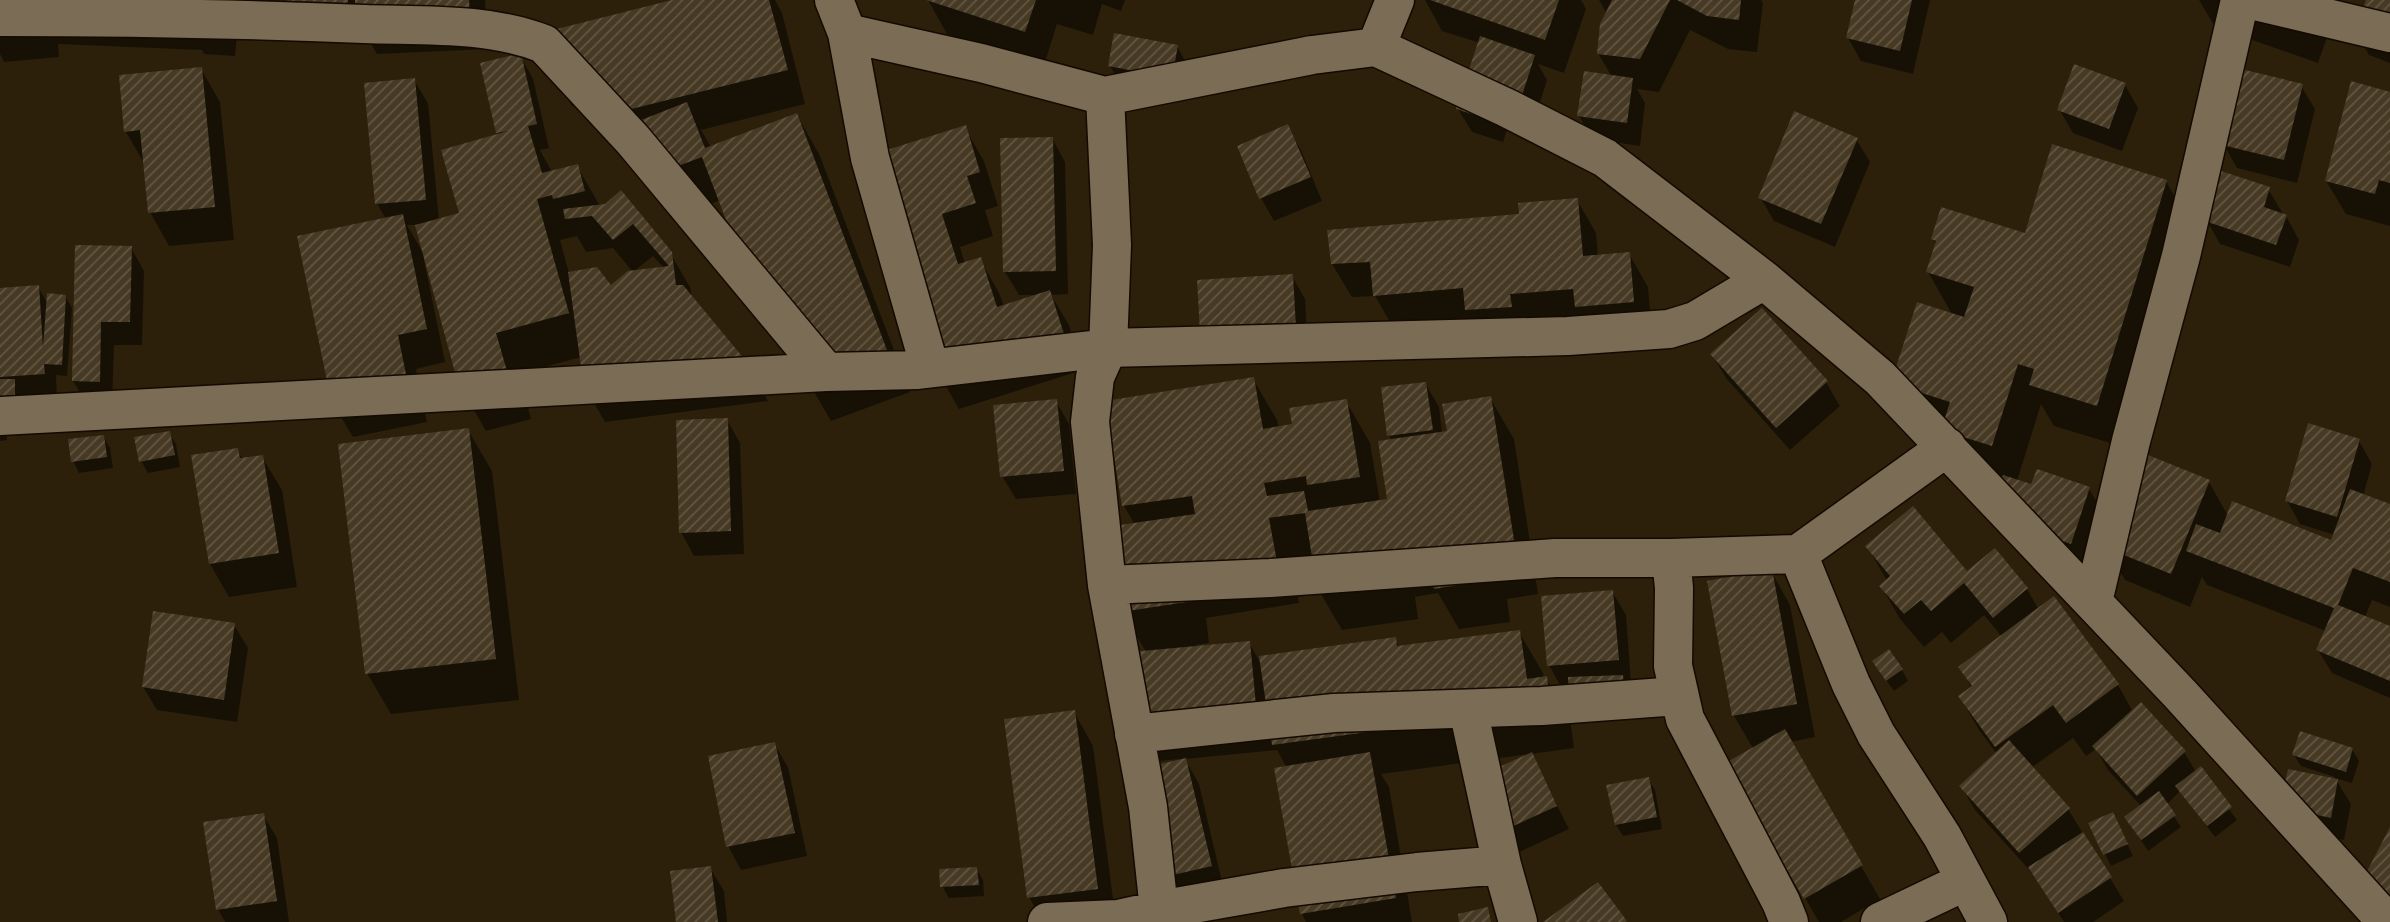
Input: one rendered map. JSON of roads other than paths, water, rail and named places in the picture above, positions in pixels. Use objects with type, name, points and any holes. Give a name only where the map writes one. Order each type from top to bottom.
[{"type":"street","points":[[1376,47],[1395,0]]},
{"type":"street","points":[[2093,602],[2131,441],[2181,256],[2240,0]]},
{"type":"street","points":[[2251,0],[2390,33]]},
{"type":"street","points":[[0,17],[200,18],[474,29],[527,37],[544,44],[633,140],[826,372]]},
{"type":"street","points":[[840,17],[981,63],[1105,96],[1312,55],[1376,47],[1507,108],[1605,158],[1764,280],[1880,378],[2093,602],[2387,922]]},
{"type":"street","points":[[840,17],[870,158],[930,368]]},
{"type":"street","points":[[1105,96],[1112,245],[1108,348],[1096,377],[1090,422],[1107,585],[1148,807],[1159,910]]},
{"type":"street","points":[[0,416],[930,368],[1108,348],[1567,336],[1669,329],[1695,321],[1764,280]]},
{"type":"street","points":[[1107,585],[1270,578],[1555,558],[1798,554],[1947,447]]},
{"type":"street","points":[[1798,554],[1851,684],[1876,734],[1942,836],[1988,922]]},
{"type":"street","points":[[1671,558],[1674,588],[1673,666],[1685,719],[1789,922]]},
{"type":"street","points":[[1134,734],[1334,713],[1542,706],[1678,696]]},
{"type":"street","points":[[1468,709],[1502,865],[1518,922]]},
{"type":"street","points":[[1047,922],[1118,919],[1284,888],[1502,865]]},
{"type":"street","points":[[1881,922],[1966,881]]}]
